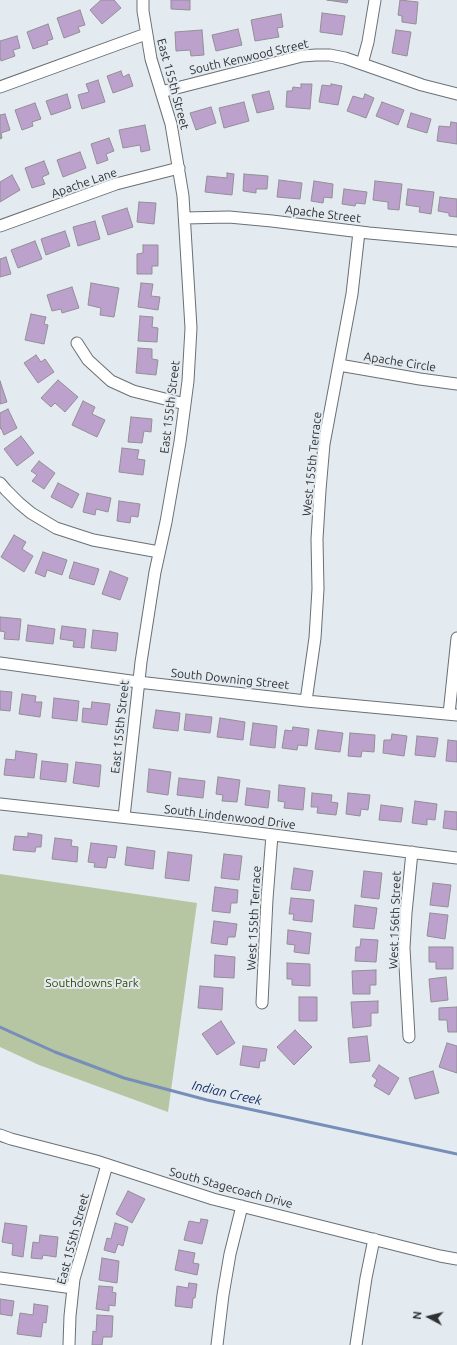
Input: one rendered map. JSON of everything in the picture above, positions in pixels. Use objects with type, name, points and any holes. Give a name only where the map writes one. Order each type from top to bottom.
[{"type":"street","name":"East 155th Street","points":[[124,817],[138,682],[155,572],[176,464],[185,404],[191,328],[185,218],[179,168],[170,124],[151,59],[146,34],[143,0]]},
{"type":"street","points":[[362,64],[368,42],[375,0]]},
{"type":"street","points":[[0,88],[146,34]]},
{"type":"street","name":"South Kenwood Street","points":[[161,92],[302,56],[330,56],[362,64],[422,85],[457,94]]},
{"type":"street","name":"Apache Lane","points":[[0,226],[116,184],[179,168]]},
{"type":"street","name":"Apache Street","points":[[185,218],[265,220],[359,232],[457,241]]},
{"type":"street","name":"West 155th Terrace","points":[[306,701],[315,638],[320,490],[324,444],[352,294],[359,232]]},
{"type":"street","points":[[77,342],[88,360],[111,381],[133,392],[185,404]]},
{"type":"street","name":"Apache Circle","points":[[339,365],[457,384]]},
{"type":"street","points":[[0,482],[19,503],[31,513],[56,528],[93,540],[159,552]]},
{"type":"street","points":[[453,715],[457,638]]},
{"type":"street","name":"South Downing Street","points":[[0,663],[138,682],[306,701],[453,715]]},
{"type":"street","name":"South Lindenwood Drive","points":[[0,804],[124,817],[457,858]]},
{"type":"street","name":"West 155th Terrace","points":[[262,1003],[272,835]]},
{"type":"street","name":"West 156th Street","points":[[409,1038],[404,948],[412,852]]},
{"type":"street","name":"South Stagecoach Drive","points":[[0,1135],[107,1164],[213,1199],[457,1259]]},
{"type":"street","name":"East 155th Street","points":[[69,1345],[74,1279],[107,1164]]},
{"type":"street","points":[[217,1345],[230,1254],[242,1206]]},
{"type":"street","points":[[356,1345],[366,1278],[374,1239]]},
{"type":"street","points":[[0,1278],[73,1288]]},
{"type":"green space","name":"Southdowns Park","points":[[0,874],[197,903],[168,1112],[39,1065],[0,1047]]},
{"type":"building","points":[[101,0],[114,0],[121,8],[102,24],[90,10]]},
{"type":"building","points":[[171,0],[190,0],[190,10],[171,9]]},
{"type":"building","points":[[327,0],[348,0],[347,3]]},
{"type":"building","points":[[400,0],[418,2],[416,24],[402,22],[402,16],[398,15]]},
{"type":"building","points":[[80,10],[85,25],[78,27],[80,32],[64,38],[57,18]]},
{"type":"building","points":[[322,13],[345,16],[342,35],[320,32]]},
{"type":"building","points":[[281,14],[283,27],[277,28],[279,37],[255,41],[251,20]]},
{"type":"building","points":[[48,24],[53,39],[47,41],[48,44],[33,49],[27,32]]},
{"type":"building","points":[[238,29],[242,45],[216,51],[212,35]]},
{"type":"building","points":[[202,30],[204,55],[191,56],[190,50],[176,51],[175,32]]},
{"type":"building","points":[[396,30],[411,32],[407,56],[392,53]]},
{"type":"building","points":[[17,36],[20,48],[13,50],[15,56],[1,61],[0,41]]},
{"type":"building","points":[[121,71],[123,77],[129,74],[133,86],[113,93],[107,76]]},
{"type":"building","points":[[98,80],[105,102],[82,109],[78,95],[89,92],[86,84]]},
{"type":"building","points":[[301,84],[312,84],[310,109],[286,107],[287,91],[292,91],[293,87],[301,88]]},
{"type":"building","points":[[331,84],[342,86],[338,105],[319,102],[322,85],[331,86]]},
{"type":"building","points":[[269,91],[274,109],[257,113],[252,95]]},
{"type":"building","points":[[67,94],[71,108],[51,115],[46,101]]},
{"type":"building","points":[[365,94],[374,98],[366,118],[347,111],[353,96],[363,99]]},
{"type":"building","points":[[244,102],[249,121],[224,128],[219,108]]},
{"type":"building","points":[[382,102],[404,110],[398,125],[376,116]]},
{"type":"building","points":[[35,103],[41,119],[32,122],[33,126],[22,130],[15,110]]},
{"type":"building","points":[[211,107],[216,123],[196,130],[190,113]]},
{"type":"building","points":[[411,113],[431,119],[427,133],[407,127]]},
{"type":"building","points":[[5,114],[10,130],[1,133],[2,138],[0,139],[0,115]]},
{"type":"building","points":[[451,122],[457,123],[457,144],[437,141],[439,126],[450,127]]},
{"type":"building","points":[[145,125],[150,150],[141,152],[140,145],[123,148],[119,130]]},
{"type":"building","points":[[109,138],[114,151],[106,154],[108,160],[97,164],[91,144]]},
{"type":"building","points":[[80,152],[86,168],[63,177],[57,160]]},
{"type":"building","points":[[44,161],[49,174],[42,177],[45,184],[32,188],[25,168]]},
{"type":"building","points":[[227,173],[234,174],[232,195],[205,192],[207,176],[227,178]]},
{"type":"building","points":[[244,174],[268,176],[267,189],[256,189],[256,193],[243,191]]},
{"type":"building","points":[[12,175],[20,190],[0,202],[0,182]]},
{"type":"building","points":[[279,180],[302,183],[300,199],[277,197]]},
{"type":"building","points":[[314,181],[333,184],[332,198],[324,197],[323,203],[311,201]]},
{"type":"building","points":[[375,181],[402,184],[399,210],[388,209],[388,202],[373,200]]},
{"type":"building","points":[[344,189],[367,192],[365,204],[356,203],[355,206],[342,204]]},
{"type":"building","points":[[408,189],[434,192],[431,214],[419,212],[420,207],[406,205]]},
{"type":"building","points":[[440,197],[457,199],[457,217],[449,216],[449,213],[438,211]]},
{"type":"building","points":[[139,202],[156,203],[154,224],[137,222]]},
{"type":"building","points":[[127,208],[133,227],[108,235],[102,216]]},
{"type":"building","points":[[95,221],[100,239],[78,246],[73,227]]},
{"type":"building","points":[[65,231],[70,246],[46,255],[41,239]]},
{"type":"building","points":[[35,241],[42,259],[18,268],[11,250]]},
{"type":"building","points":[[143,245],[158,245],[158,266],[152,266],[152,274],[137,274],[137,254],[143,253]]},
{"type":"building","points":[[6,257],[11,274],[0,277],[0,259]]},
{"type":"building","points":[[91,283],[119,288],[114,317],[100,315],[101,308],[88,305]]},
{"type":"building","points":[[141,283],[153,284],[151,296],[160,297],[158,310],[138,307]]},
{"type":"building","points":[[72,287],[79,308],[62,313],[61,309],[52,311],[47,295]]},
{"type":"building","points":[[31,314],[46,317],[44,324],[48,325],[44,344],[25,340]]},
{"type":"building","points":[[140,316],[153,317],[152,327],[158,328],[157,342],[138,341]]},
{"type":"building","points":[[138,348],[152,349],[152,359],[158,360],[156,375],[136,373]]},
{"type":"building","points":[[36,355],[41,362],[45,359],[54,372],[38,383],[24,363]]},
{"type":"building","points":[[58,380],[78,397],[65,412],[55,403],[51,407],[41,398]]},
{"type":"building","points":[[0,381],[7,402],[0,404]]},
{"type":"building","points":[[83,401],[95,407],[92,414],[105,420],[97,437],[72,425]]},
{"type":"building","points":[[8,409],[17,428],[4,435],[1,428],[0,429],[0,413]]},
{"type":"building","points":[[131,417],[152,419],[151,432],[144,431],[142,443],[128,442]]},
{"type":"building","points":[[21,436],[34,453],[17,466],[4,449]]},
{"type":"building","points":[[122,448],[139,450],[137,459],[145,460],[143,475],[119,472]]},
{"type":"building","points":[[39,461],[55,473],[44,489],[32,481],[37,475],[31,471]]},
{"type":"building","points":[[58,483],[79,494],[72,508],[51,497]]},
{"type":"building","points":[[87,493],[111,498],[108,512],[96,509],[95,515],[83,512]]},
{"type":"building","points":[[119,501],[140,504],[138,517],[131,516],[130,523],[117,521]]},
{"type":"building","points":[[14,535],[26,542],[22,549],[33,556],[24,572],[1,557]]},
{"type":"building","points":[[43,552],[67,560],[62,575],[47,570],[45,577],[35,573]]},
{"type":"building","points":[[74,562],[99,569],[94,585],[69,578]]},
{"type":"building","points":[[110,571],[128,578],[120,600],[102,594]]},
{"type":"building","points":[[0,617],[21,619],[19,640],[4,639],[5,632],[0,631]]},
{"type":"building","points":[[28,625],[55,629],[53,644],[26,641]]},
{"type":"building","points":[[62,626],[86,629],[84,648],[73,647],[74,641],[60,639]]},
{"type":"building","points":[[93,630],[118,633],[116,651],[91,648]]},
{"type":"building","points":[[0,691],[12,692],[10,711],[0,710]]},
{"type":"building","points":[[22,694],[36,696],[35,702],[42,702],[40,717],[19,714]]},
{"type":"building","points":[[54,698],[79,701],[77,721],[52,718]]},
{"type":"building","points":[[92,702],[110,704],[107,725],[82,722],[83,708],[91,709]]},
{"type":"building","points":[[156,710],[180,713],[178,731],[153,728]]},
{"type":"building","points":[[186,714],[212,717],[210,733],[184,730]]},
{"type":"building","points":[[220,718],[245,722],[243,740],[217,737]]},
{"type":"building","points":[[253,723],[277,726],[275,748],[250,745]]},
{"type":"building","points":[[293,727],[309,729],[307,746],[298,745],[297,750],[282,748],[285,730],[292,731]]},
{"type":"building","points":[[318,730],[343,733],[340,752],[315,749]]},
{"type":"building","points":[[350,733],[375,735],[374,752],[362,751],[361,757],[348,756]]},
{"type":"building","points":[[392,734],[407,736],[404,756],[383,753],[384,740],[391,740]]},
{"type":"building","points":[[417,736],[438,738],[435,757],[415,755]]},
{"type":"building","points":[[448,740],[457,741],[457,762],[446,761]]},
{"type":"building","points":[[16,751],[37,754],[34,778],[4,775],[6,759],[15,760]]},
{"type":"building","points":[[42,761],[68,764],[66,782],[40,779]]},
{"type":"building","points":[[76,762],[101,765],[99,787],[73,783]]},
{"type":"building","points":[[149,769],[171,772],[168,795],[147,792]]},
{"type":"building","points":[[218,777],[240,780],[237,802],[222,801],[223,795],[216,794]]},
{"type":"building","points":[[179,778],[205,781],[203,798],[177,795]]},
{"type":"building","points":[[279,785],[305,788],[303,810],[284,808],[285,802],[278,801]]},
{"type":"building","points":[[247,788],[270,791],[268,808],[245,805]]},
{"type":"building","points":[[312,793],[332,795],[331,802],[338,803],[336,815],[317,813],[318,807],[311,807]]},
{"type":"building","points":[[348,793],[370,795],[368,810],[361,809],[360,816],[346,814]]},
{"type":"building","points":[[415,801],[437,804],[435,820],[427,819],[427,825],[412,823]]},
{"type":"building","points":[[381,805],[403,808],[401,822],[379,820]]},
{"type":"building","points":[[445,811],[457,812],[457,830],[443,828]]},
{"type":"building","points":[[28,833],[42,835],[41,847],[36,847],[35,852],[13,850],[15,836],[28,837]]},
{"type":"building","points":[[55,838],[72,840],[71,846],[78,847],[77,862],[52,859]]},
{"type":"building","points":[[91,843],[117,846],[115,858],[108,857],[106,868],[94,867],[95,863],[88,862]]},
{"type":"building","points":[[127,847],[155,851],[153,869],[125,865]]},
{"type":"building","points":[[168,852],[192,855],[189,881],[165,878]]},
{"type":"building","points":[[224,854],[242,856],[239,880],[221,878]]},
{"type":"building","points":[[294,868],[313,871],[310,891],[291,889]]},
{"type":"building","points":[[364,871],[382,873],[379,899],[361,897]]},
{"type":"building","points":[[433,883],[451,885],[448,907],[430,905]]},
{"type":"building","points":[[215,887],[238,890],[237,903],[231,903],[230,913],[212,911]]},
{"type":"building","points":[[291,898],[314,900],[312,922],[293,920],[294,914],[289,914]]},
{"type":"building","points":[[355,905],[377,908],[374,929],[353,927]]},
{"type":"building","points":[[430,913],[448,915],[445,939],[427,936]]},
{"type":"building","points":[[214,921],[237,924],[235,937],[228,937],[227,945],[211,943]]},
{"type":"building","points":[[288,930],[311,933],[309,954],[294,952],[295,945],[287,944]]},
{"type":"building","points":[[361,939],[378,940],[376,962],[355,961],[356,947],[360,947]]},
{"type":"building","points":[[429,947],[453,947],[453,969],[436,969],[436,962],[429,962]]},
{"type":"building","points":[[215,955],[235,957],[234,978],[214,977]]},
{"type":"building","points":[[287,963],[310,964],[310,986],[292,985],[292,979],[287,979]]},
{"type":"building","points":[[376,970],[376,985],[370,985],[370,994],[353,994],[352,971]]},
{"type":"building","points":[[446,977],[448,1000],[431,1002],[429,979]]},
{"type":"building","points":[[200,986],[223,988],[222,1010],[198,1008]]},
{"type":"building","points":[[299,997],[317,997],[317,1021],[299,1021]]},
{"type":"building","points":[[378,1001],[378,1013],[371,1013],[371,1026],[353,1028],[351,1002]]},
{"type":"building","points":[[457,1007],[457,1032],[448,1032],[447,1020],[439,1020],[439,1008]]},
{"type":"building","points":[[221,1021],[235,1043],[217,1055],[202,1034]]},
{"type":"building","points":[[295,1030],[312,1047],[294,1065],[277,1047]]},
{"type":"building","points":[[367,1036],[370,1061],[350,1063],[348,1038]]},
{"type":"building","points":[[447,1043],[457,1046],[457,1073],[439,1067]]},
{"type":"building","points":[[243,1046],[267,1049],[265,1061],[260,1061],[259,1068],[240,1065]]},
{"type":"building","points":[[379,1065],[399,1078],[389,1095],[374,1086],[377,1080],[372,1076]]},
{"type":"building","points":[[433,1071],[439,1093],[415,1099],[409,1078]]},
{"type":"building","points":[[128,1191],[145,1199],[132,1223],[116,1214]]},
{"type":"building","points":[[201,1219],[208,1220],[202,1244],[184,1240],[189,1221],[200,1223]]},
{"type":"building","points":[[5,1223],[27,1226],[23,1257],[12,1255],[13,1244],[2,1242]]},
{"type":"building","points":[[115,1223],[128,1227],[123,1246],[118,1244],[115,1253],[104,1250],[107,1238],[111,1239]]},
{"type":"building","points":[[40,1235],[58,1237],[56,1257],[43,1255],[42,1259],[31,1258],[33,1242],[39,1243]]},
{"type":"building","points":[[179,1250],[195,1253],[193,1263],[199,1264],[197,1275],[175,1270]]},
{"type":"building","points":[[102,1258],[119,1261],[117,1283],[99,1280]]},
{"type":"building","points":[[189,1283],[197,1284],[192,1308],[175,1306],[177,1286],[188,1288]]},
{"type":"building","points":[[99,1286],[113,1287],[112,1292],[116,1293],[115,1306],[109,1305],[109,1311],[96,1309]]},
{"type":"building","points":[[0,1299],[14,1301],[12,1316],[0,1314]]},
{"type":"building","points":[[34,1304],[48,1306],[46,1323],[43,1322],[41,1337],[17,1334],[20,1313],[33,1315]]},
{"type":"building","points":[[97,1315],[113,1316],[112,1337],[103,1337],[102,1345],[92,1345],[93,1331],[96,1332]]},
{"type":"waterway","name":"Indian Creek","points":[[0,1027],[55,1052],[124,1078],[207,1100],[457,1154]]}]
